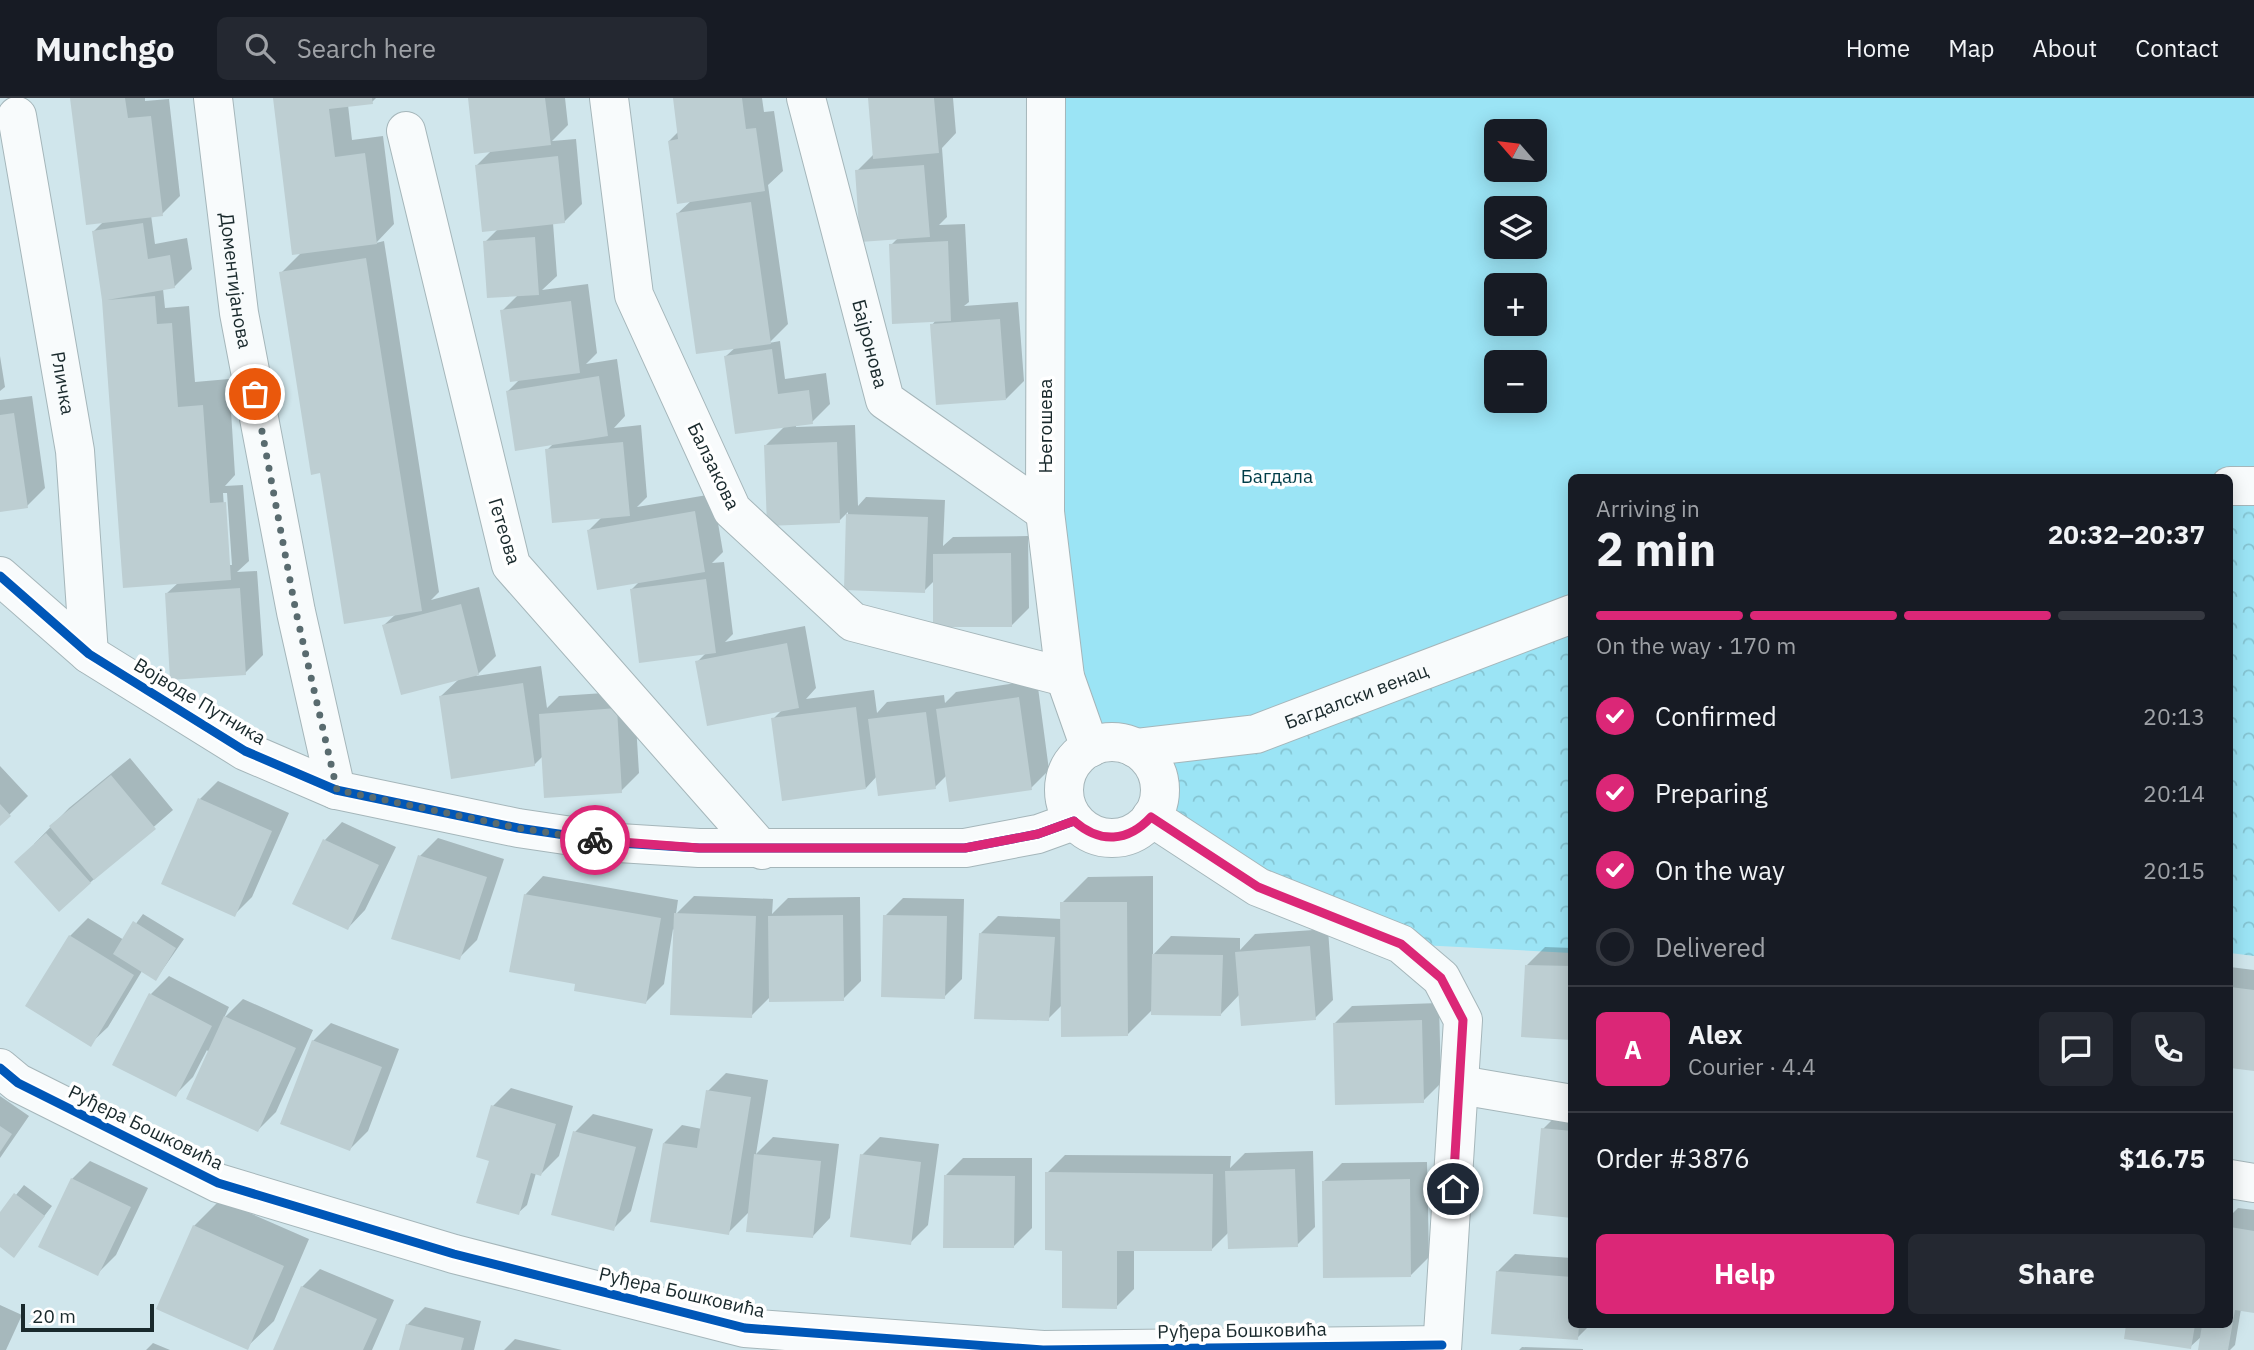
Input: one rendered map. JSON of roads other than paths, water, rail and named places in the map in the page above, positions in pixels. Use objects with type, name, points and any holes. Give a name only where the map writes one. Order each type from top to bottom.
[{"type":"street","name":"Доментијанова","points":[[213,98],[239,313],[296,612],[337,790]]},
{"type":"street","name":"Балзакова","points":[[609,98],[634,295],[732,510],[853,622],[1065,677]]},
{"type":"street","name":"Бајронова","points":[[806,98],[885,400],[1045,512]]},
{"type":"street","name":"Његошева","points":[[1046,98],[1045,512],[1065,677],[1090,748]]},
{"type":"street","name":"Рличка","points":[[17,116],[75,452],[89,654]]},
{"type":"street","name":"Гетеова","points":[[406,131],[511,565],[762,850]]},
{"type":"street","points":[[2233,486],[2254,486]]},
{"type":"street","name":"Војводе Путника","points":[[0,576],[89,654],[245,751],[337,790],[518,828],[619,844],[762,850],[965,848],[1038,834],[1074,821]]},
{"type":"street","name":"Багдалски венац","points":[[1135,748],[1256,734],[1568,616]]},
{"type":"street","points":[[1121,743],[1135,748],[1148,758],[1156,772],[1158,803],[1151,817],[1140,829],[1126,836],[1110,838],[1095,835],[1074,821],[1065,801],[1064,786],[1068,771],[1077,757],[1090,748],[1121,743]]},
{"type":"street","points":[[1151,817],[1258,887],[1401,944],[1441,978],[1463,1020],[1442,1347]]},
{"type":"street","name":"Руђера Бошковића","points":[[0,1068],[18,1083],[218,1183],[454,1254],[745,1328],[1043,1350],[1442,1347]]},
{"type":"street","points":[[1460,1085],[1568,1103]]},
{"type":"street","points":[[2233,1180],[2254,1183]]},
{"type":"park label","name":"Багдала","points":[[1277,476]]}]
